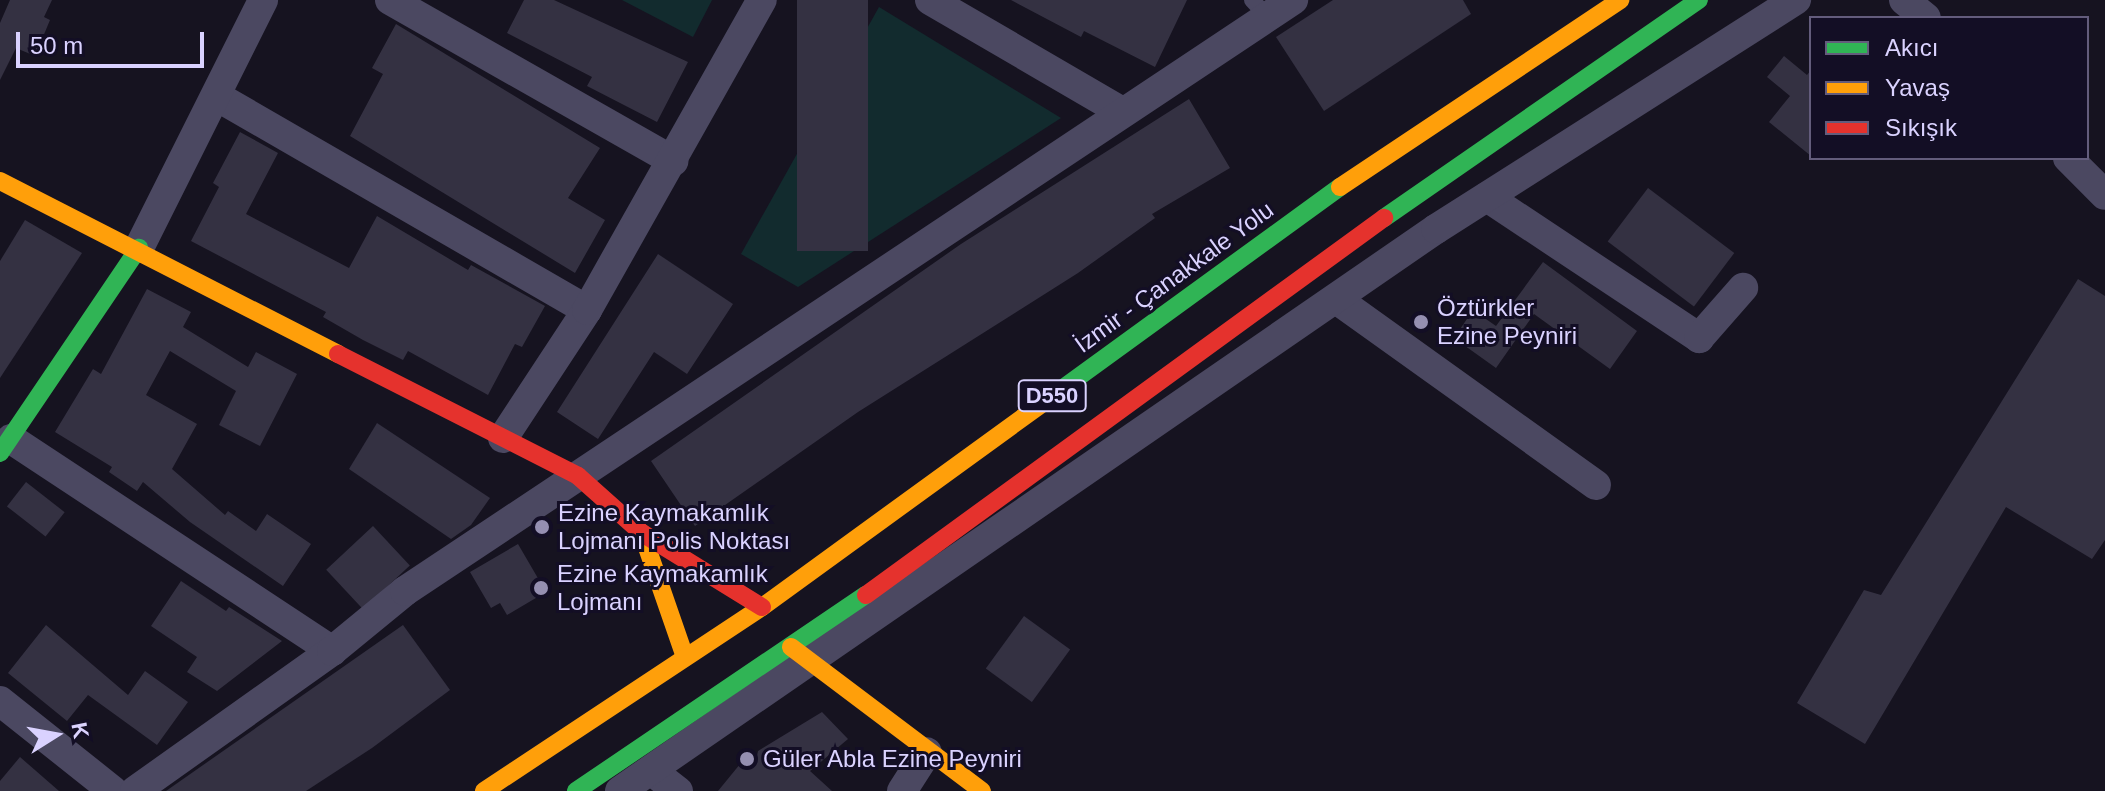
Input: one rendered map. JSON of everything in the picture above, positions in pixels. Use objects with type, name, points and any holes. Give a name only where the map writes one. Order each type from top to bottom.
[{"type":"main road","name":"İzmir - Çanakkale Yolu","points":[[484,791],[762,607],[1342,185],[1620,0]]},
{"type":"main road","name":"D550","points":[[576,791],[802,655],[1268,299],[1699,0]]},
{"type":"main road","points":[[0,181],[139,248],[578,476],[642,533],[762,607]]},
{"type":"main road","points":[[6,446],[139,248]]},
{"type":"main road","points":[[642,533],[685,657]]},
{"type":"main road","points":[[802,655],[982,791]]},
{"type":"street","points":[[139,248],[218,97],[263,0]]},
{"type":"street","points":[[390,0],[673,161]]},
{"type":"street","points":[[503,438],[587,310],[762,0]]},
{"type":"street","points":[[930,0],[1121,111]]},
{"type":"street","points":[[135,791],[332,651],[405,591],[1121,111],[1260,8],[1293,0]]},
{"type":"street","points":[[620,791],[652,771],[802,655],[1339,301],[1487,197],[1796,0]]},
{"type":"street","points":[[1904,0],[1924,16]]},
{"type":"street","points":[[218,97],[587,310]]},
{"type":"street","points":[[2070,160],[2105,195]]},
{"type":"street","points":[[1487,197],[1699,338],[1743,288]]},
{"type":"street","points":[[1339,301],[1596,485]]},
{"type":"street","points":[[6,446],[332,651]]},
{"type":"street","points":[[0,701],[113,791]]},
{"type":"street","points":[[902,791],[927,752]]},
{"type":"street","points":[[652,771],[678,791]]},
{"type":"green space","points":[[622,0],[712,0],[693,37]]},
{"type":"green space","points":[[879,7],[1061,118],[798,287],[741,254]]},
{"type":"building","points":[[10,0],[52,0],[44,17],[50,20],[35,56],[16,48],[0,80],[0,23]]},
{"type":"building","points":[[524,0],[554,0],[688,62],[657,122],[587,86],[592,77],[507,33]]},
{"type":"building","points":[[797,0],[868,0],[868,251],[797,251]]},
{"type":"building","points":[[1011,0],[1187,0],[1155,67],[1084,31],[1081,37]]},
{"type":"building","points":[[1333,0],[1463,0],[1471,14],[1324,111],[1276,37]]},
{"type":"building","points":[[396,24],[600,148],[568,198],[605,220],[575,273],[350,136],[383,74],[372,68]]},
{"type":"building","points":[[1784,56],[1807,75],[1809,72],[1809,154],[1769,122],[1790,96],[1767,77]]},
{"type":"building","points":[[1189,99],[1230,168],[1152,214],[1155,218],[1078,273],[858,412],[695,526],[651,461],[961,244]]},
{"type":"building","points":[[240,132],[278,153],[246,214],[349,268],[377,216],[468,270],[471,265],[545,306],[522,347],[515,344],[488,395],[408,351],[403,360],[363,340],[323,317],[326,312],[191,241],[219,187],[213,183]]},
{"type":"building","points":[[1648,188],[1734,253],[1694,307],[1608,242]]},
{"type":"building","points":[[25,220],[82,253],[0,378],[0,261]]},
{"type":"building","points":[[658,254],[733,304],[687,374],[654,352],[598,439],[557,412]]},
{"type":"building","points":[[1543,262],[1637,331],[1610,369],[1534,314],[1496,368],[1454,338],[1473,310],[1496,326]]},
{"type":"building","points":[[2078,279],[2105,296],[2105,540],[2092,559],[2006,507],[1865,744],[1797,703],[1864,590],[1881,595]]},
{"type":"building","points":[[147,289],[191,312],[183,327],[248,367],[256,352],[297,374],[260,446],[219,425],[236,391],[170,351],[146,395],[197,424],[172,469],[225,515],[228,511],[256,531],[267,514],[311,544],[283,586],[190,522],[143,482],[137,491],[109,472],[112,467],[55,432],[93,369],[101,374]]},
{"type":"building","points":[[377,423],[490,498],[471,525],[451,539],[349,469]]},
{"type":"building","points":[[26,482],[65,512],[46,537],[7,506]]},
{"type":"building","points":[[373,526],[410,565],[363,609],[326,570]]},
{"type":"building","name":"Ezine Kaymakamlık Lojmanı","points":[[518,544],[546,592],[507,615],[500,603],[491,608],[470,572]]},
{"type":"building","points":[[181,581],[226,611],[229,607],[282,641],[217,691],[187,672],[197,657],[151,626]]},
{"type":"building","points":[[1024,616],[1070,650],[1032,702],[986,669]]},
{"type":"building","points":[[46,625],[128,695],[145,671],[188,702],[157,745],[88,695],[67,721],[8,673]]},
{"type":"building","points":[[403,625],[450,690],[372,748],[306,791],[166,791]]},
{"type":"building","points":[[822,712],[848,739],[810,771],[832,791],[718,791],[745,758],[755,766],[758,751]]},
{"type":"building","points":[[20,757],[59,791],[0,791],[0,781]]},
{"type":"traffic: fast","points":[[1384,218],[1699,0]]},
{"type":"traffic: fast","points":[[1044,402],[1340,187]]},
{"type":"traffic: fast","points":[[0,453],[139,248]]},
{"type":"traffic: fast","points":[[576,791],[866,595]]},
{"type":"traffic: slow","points":[[1340,187],[1620,0]]},
{"type":"traffic: slow","points":[[0,181],[338,354]]},
{"type":"traffic: slow","points":[[484,791],[762,607],[1044,402]]},
{"type":"traffic: slow","points":[[642,533],[685,657]]},
{"type":"traffic: slow","points":[[791,647],[982,791]]},
{"type":"traffic: jam","points":[[866,595],[1384,218]]},
{"type":"traffic: jam","points":[[338,354],[578,476],[642,533],[762,607]]},
{"type":"place","name":"Öztürkler Ezine Peyniri","points":[[1421,322]]},
{"type":"place","name":"Ezine Kaymakamlık Lojmanı Polis Noktası","points":[[542,527]]},
{"type":"place","name":"Ezine Kaymakamlık Lojmanı","points":[[541,588]]},
{"type":"place","name":"Güler Abla Ezine Peyniri","points":[[747,759]]}]
